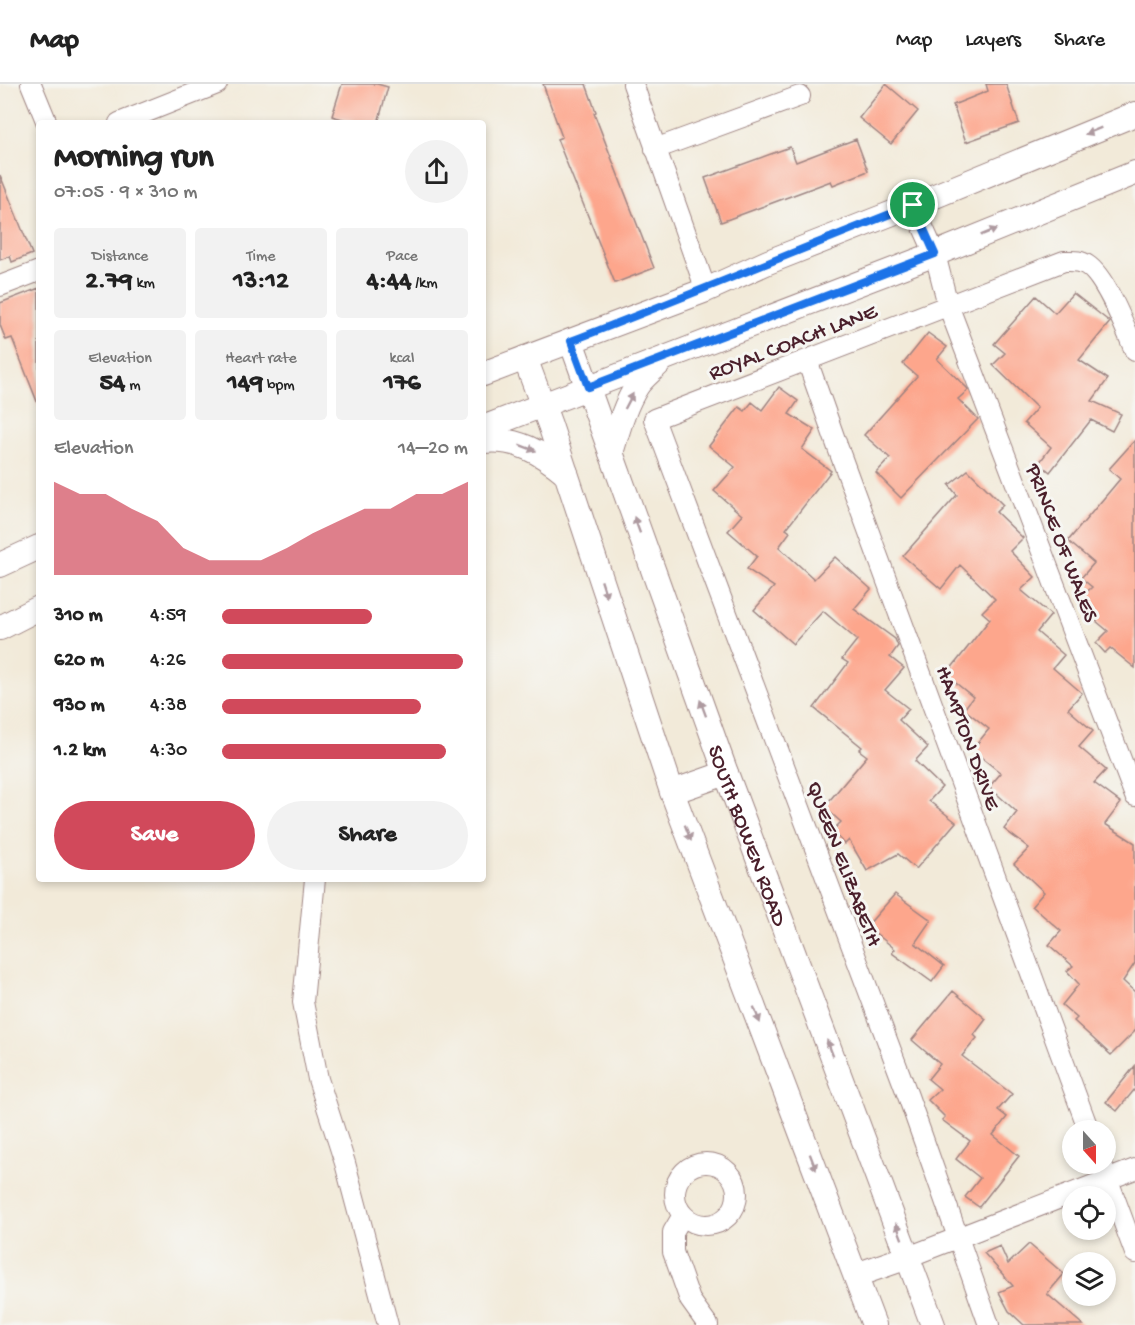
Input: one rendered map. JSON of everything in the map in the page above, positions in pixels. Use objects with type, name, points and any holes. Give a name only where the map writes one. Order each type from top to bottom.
[{"type":"main road","points":[[486,373],[706,290],[768,262],[1135,114]]},
{"type":"main road","points":[[486,427],[935,254],[1135,172]]},
{"type":"main road","name":"SOUTH BOWEN ROAD","points":[[571,341],[726,773],[933,1325]]},
{"type":"main road","points":[[525,358],[543,405],[672,792],[874,1325]]},
{"type":"main road","points":[[611,453],[625,410],[638,385],[664,358]]},
{"type":"main road","points":[[486,441],[522,445],[547,457],[566,473]]},
{"type":"main road","points":[[0,565],[36,548]]},
{"type":"main road","points":[[0,628],[36,610]]},
{"type":"main road","points":[[672,792],[726,773]]},
{"type":"main road","points":[[856,1275],[908,1257]]},
{"type":"street","points":[[32,84],[46,120]]},
{"type":"street","points":[[127,120],[217,84]]},
{"type":"street","points":[[633,84],[706,290]]},
{"type":"street","points":[[655,148],[800,96]]},
{"type":"street","name":"PRINCE OF WALES","points":[[913,205],[935,254],[948,305],[1135,796]]},
{"type":"street","name":"ROYAL COACH LANE","points":[[654,418],[1064,261],[1078,260],[1088,265],[1100,280],[1121,318],[1135,351]]},
{"type":"street","points":[[0,286],[36,272]]},
{"type":"street","name":"HAMPTON DRIVE","points":[[807,360],[837,448],[1085,1120]]},
{"type":"street","name":"QUEEN ELIZABETH","points":[[654,418],[908,1096],[989,1325]]},
{"type":"street","points":[[315,882],[303,1002],[318,1079],[345,1163],[388,1325]]},
{"type":"street","points":[[1116,1171],[1135,1169]]},
{"type":"street","points":[[908,1257],[958,1238],[1100,1174]]},
{"type":"street","points":[[1105,1174],[1135,1253]]},
{"type":"street","points":[[683,1215],[673,1232],[673,1252],[690,1300],[707,1325]]},
{"type":"building","points":[[342,84],[377,84],[388,87],[379,120],[346,120],[332,116]]},
{"type":"building","points":[[543,84],[586,84],[596,112],[594,113],[654,268],[615,283],[557,139],[562,137]]},
{"type":"building","points":[[886,84],[918,111],[891,144],[859,118]]},
{"type":"building","points":[[986,84],[1006,84],[1019,123],[966,142],[953,105],[988,91]]},
{"type":"building","points":[[856,139],[868,171],[833,185],[831,181],[721,222],[705,178],[790,147],[796,162]]},
{"type":"building","points":[[0,175],[32,254],[12,262],[10,256],[0,260]]},
{"type":"building","points":[[36,289],[36,399],[12,338],[6,340],[0,325],[0,303]]},
{"type":"building","points":[[1073,293],[1110,322],[1079,360],[1108,379],[1092,401],[1121,414],[1112,431],[1091,420],[1050,472],[1039,463],[1051,447],[1024,423],[1037,408],[993,365],[1005,353],[994,344],[1036,296],[1055,313]]},
{"type":"building","points":[[928,333],[947,347],[937,359],[967,388],[968,390],[958,399],[978,419],[901,498],[876,473],[890,458],[864,435],[917,376],[903,364]]},
{"type":"building","points":[[779,387],[798,401],[789,414],[815,430],[802,449],[831,471],[786,529],[790,532],[779,547],[814,579],[835,557],[871,589],[854,609],[895,639],[898,646],[890,657],[904,668],[885,690],[909,709],[899,720],[928,747],[915,761],[942,787],[929,801],[956,822],[916,869],[898,854],[867,871],[849,840],[845,844],[832,831],[841,822],[824,807],[867,756],[859,750],[862,747],[814,708],[848,663],[842,659],[857,640],[823,611],[793,644],[754,610],[774,587],[747,569],[757,556],[728,531],[742,515],[714,491],[735,467],[709,446],[739,407],[745,411],[752,402],[762,410]]},
{"type":"building","points":[[1135,440],[1135,668],[1110,648],[1105,653],[1096,643],[1108,631],[1096,621],[1099,617],[1080,598],[1092,587],[1081,578],[1094,563],[1068,541],[1120,479],[1109,469]]},
{"type":"building","points":[[968,470],[1003,505],[996,512],[1023,538],[1010,551],[1035,577],[1021,590],[1051,615],[1037,632],[1064,655],[1053,668],[1082,693],[1068,709],[1093,731],[1079,747],[1106,770],[1094,783],[1121,803],[1105,824],[1135,843],[1135,963],[1123,981],[1135,992],[1135,1031],[1111,1055],[1074,1021],[1077,1018],[1062,1005],[1079,984],[1067,971],[1073,966],[1049,945],[1061,931],[1032,906],[1044,892],[1014,864],[1029,848],[1004,829],[1017,812],[989,787],[1001,773],[972,750],[989,729],[964,709],[973,697],[946,675],[990,619],[982,612],[995,599],[960,565],[941,589],[903,556],[957,495],[949,485]]},
{"type":"building","points":[[895,894],[931,920],[915,943],[944,966],[932,982],[892,953],[895,949],[867,926]]},
{"type":"building","points":[[953,991],[986,1019],[974,1035],[977,1038],[962,1056],[1012,1094],[998,1110],[1007,1117],[993,1135],[1019,1156],[979,1207],[965,1197],[980,1178],[956,1159],[970,1141],[942,1120],[945,1117],[928,1100],[940,1089],[928,1079],[940,1064],[912,1040]]},
{"type":"building","points":[[1135,1066],[1135,1089],[1117,1111],[1106,1102]]},
{"type":"building","points":[[1029,1244],[1062,1272],[1062,1276],[1047,1294],[1083,1325],[1024,1325],[1009,1311],[999,1292],[1013,1286],[984,1253],[1000,1246],[1008,1264]]},
{"type":"route","points":[[913,205],[935,254],[588,387],[571,341],[706,290],[768,262],[913,205]]}]
